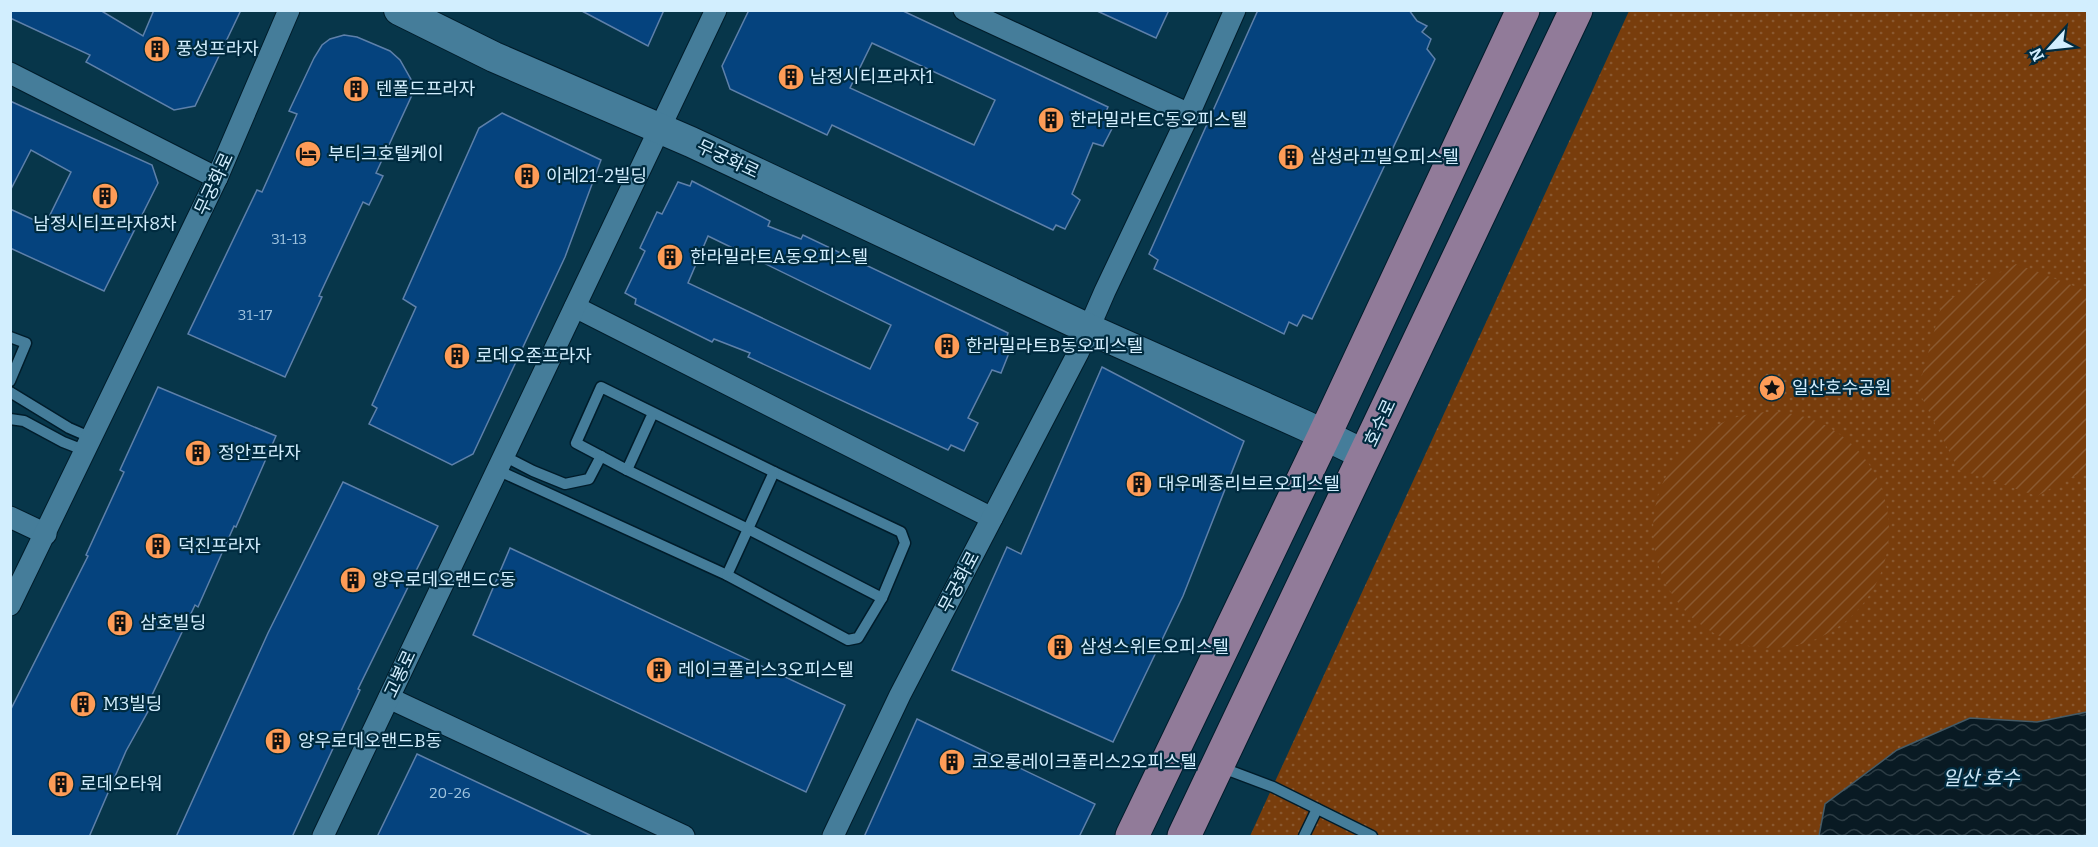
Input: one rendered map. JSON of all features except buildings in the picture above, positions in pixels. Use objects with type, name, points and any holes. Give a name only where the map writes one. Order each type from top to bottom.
[{"type":"main road","name":"무궁화로","points":[[399,10],[494,57],[712,152],[1089,329],[1365,455]]},
{"type":"main road","points":[[1132,837],[1324,436],[1523,10]]},
{"type":"main road","name":"호수로","points":[[1184,837],[1576,10]]},
{"type":"street","name":"무궁화로","points":[[90,444],[217,178],[289,10]]},
{"type":"street","points":[[500,463],[716,10]]},
{"type":"street","points":[[964,10],[1190,114]]},
{"type":"street","name":"무궁화로","points":[[833,837],[900,695],[1089,329],[1190,114],[1235,10]]},
{"type":"street","points":[[10,73],[217,178]]},
{"type":"street","points":[[575,307],[992,518]]},
{"type":"street","points":[[10,605],[90,444]]},
{"type":"street","name":"고봉로","points":[[323,837],[500,463]]},
{"type":"street","points":[[10,518],[46,534]]},
{"type":"street","points":[[389,698],[684,837]]},
{"type":"lane","points":[[10,337],[26,344],[10,381]]},
{"type":"lane","points":[[500,463],[727,575],[848,640],[858,638],[862,634],[882,598],[905,543],[901,532],[601,387],[576,443],[882,598]]},
{"type":"lane","points":[[10,392],[69,428],[90,444]]},
{"type":"lane","points":[[627,470],[653,413]]},
{"type":"lane","points":[[10,419],[24,421],[63,442],[90,444]]},
{"type":"lane","points":[[500,463],[533,471],[566,484],[589,479],[601,456]]},
{"type":"lane","points":[[727,575],[774,472]]},
{"type":"lane","points":[[1218,766],[1273,787],[1370,836]]},
{"type":"lane","points":[[1304,837],[1317,808]]},
{"type":"shaded area","name":"일산호수공원","points":[[1629,11],[2087,11],[2087,836],[1250,836]]},
{"type":"shaded area","points":[[2016,264],[2087,291],[2087,469],[2037,496],[1958,469],[1918,390],[1942,303]]},
{"type":"shaded area","points":[[1759,412],[1783,412],[1805,417],[1827,426],[1855,446],[1869,464],[1880,485],[1887,507],[1889,530],[1887,553],[1880,575],[1869,596],[1855,614],[1827,634],[1805,643],[1783,648],[1759,648],[1737,643],[1715,634],[1687,614],[1667,586],[1658,564],[1653,542],[1653,518],[1658,496],[1667,474],[1687,446],[1715,426],[1737,417]]},
{"type":"water","name":"일산 호수","points":[[2087,712],[2087,836],[1819,836],[1825,804],[1897,750],[1970,718],[2037,722]]},
{"type":"place","name":"풍성프라자","points":[[157,49]]},
{"type":"place","name":"남정시티프라자1","points":[[791,77]]},
{"type":"place","name":"텐폴드프라자","points":[[356,89]]},
{"type":"place","name":"한라밀라트C동오피스텔","points":[[1051,120]]},
{"type":"place","name":"부티크호텔케이","points":[[308,154]]},
{"type":"place","name":"삼성라끄빌오피스텔","points":[[1291,157]]},
{"type":"place","name":"이레21-2빌딩","points":[[527,176]]},
{"type":"place","name":"남정시티프라자8차","points":[[105,196]]},
{"type":"place","name":"한라밀라트A동오피스텔","points":[[670,257]]},
{"type":"place","name":"한라밀라트B동오피스텔","points":[[947,346]]},
{"type":"place","name":"로데오존프라자","points":[[457,356]]},
{"type":"place","name":"일산호수공원","points":[[1772,388]]},
{"type":"place","name":"정안프라자","points":[[198,453]]},
{"type":"place","name":"대우메종리브르오피스텔","points":[[1139,484]]},
{"type":"place","name":"덕진프라자","points":[[158,546]]},
{"type":"place","name":"양우로데오랜드C동","points":[[353,580]]},
{"type":"place","name":"삼호빌딩","points":[[120,623]]},
{"type":"place","name":"삼성스위트오피스텔","points":[[1060,647]]},
{"type":"place","name":"레이크폴리스3오피스텔","points":[[659,670]]},
{"type":"place","name":"M3빌딩","points":[[83,704]]},
{"type":"place","name":"양우로데오랜드B동","points":[[278,741]]},
{"type":"place","name":"코오롱레이크폴리스2오피스텔","points":[[952,762]]},
{"type":"place","name":"로데오타워","points":[[61,784]]}]
